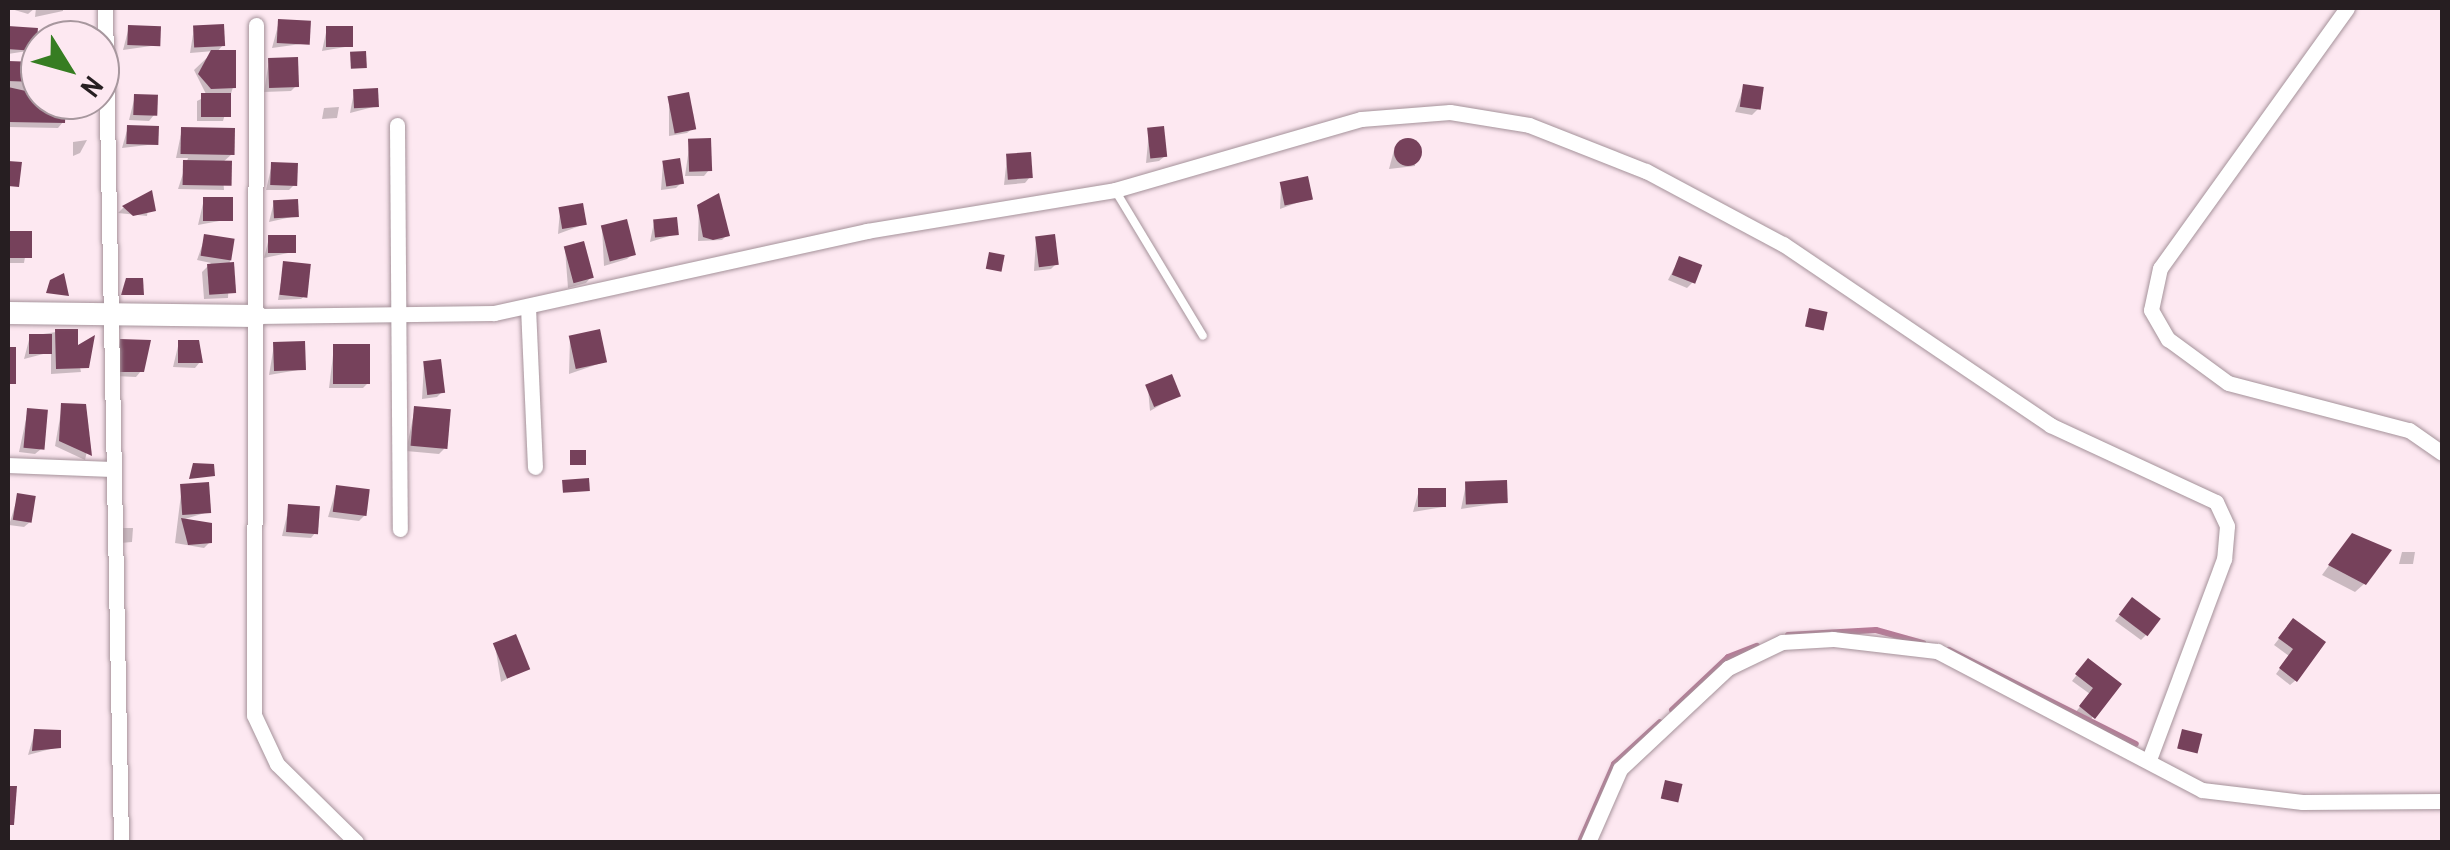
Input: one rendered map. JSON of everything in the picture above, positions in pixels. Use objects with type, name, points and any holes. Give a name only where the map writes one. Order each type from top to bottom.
[{"type":"street","points":[[105,8],[120,842]]},
{"type":"street","points":[[2347,8],[2160,268],[2150,310],[2168,339],[2228,384],[2409,430],[2442,452]]},
{"type":"street","points":[[256,24],[254,715],[277,764],[356,842]]},
{"type":"street","points":[[8,314],[396,316],[528,307],[866,231],[1114,190],[1361,119],[1450,112],[1575,139],[1784,244],[2050,425],[2216,502],[2228,526],[2224,559],[2149,760]]},
{"type":"street","points":[[397,125],[400,529]]},
{"type":"street","points":[[528,307],[534,467]]},
{"type":"street","points":[[8,465],[111,470]]},
{"type":"street","points":[[1588,842],[1620,769],[1655,730],[1728,668],[1782,642],[1888,639],[1937,651],[2149,760],[2186,784],[2230,794],[2442,801]]},
{"type":"lane","points":[[1114,190],[1203,336]]},
{"type":"building","points":[[278,19],[311,21],[310,45],[277,43]]},
{"type":"building","points":[[224,24],[225,46],[194,48],[193,26]]},
{"type":"building","points":[[128,25],[161,26],[160,46],[127,45]]},
{"type":"building","points":[[8,26],[20,27],[20,50],[8,49]]},
{"type":"building","points":[[326,26],[353,26],[353,47],[326,47]]},
{"type":"building","points":[[211,50],[236,50],[236,88],[211,89],[198,74]]},
{"type":"building","points":[[366,51],[367,68],[351,69],[350,52]]},
{"type":"building","points":[[298,57],[299,87],[269,88],[268,58]]},
{"type":"building","points":[[8,61],[20,61],[20,81],[8,81]]},
{"type":"building","points":[[1743,84],[1764,87],[1761,110],[1740,107]]},
{"type":"building","points":[[8,87],[20,90],[20,120],[65,120],[65,123],[8,122]]},
{"type":"building","points":[[378,88],[379,107],[354,108],[353,89]]},
{"type":"building","points":[[689,92],[696,129],[675,133],[667,96]]},
{"type":"building","points":[[201,93],[231,93],[231,117],[201,117]]},
{"type":"building","points":[[134,94],[158,95],[157,116],[133,115]]},
{"type":"building","points":[[127,125],[159,126],[158,145],[126,144]]},
{"type":"building","points":[[1164,126],[1167,157],[1150,159],[1147,128]]},
{"type":"building","points":[[181,127],[235,128],[235,155],[181,154]]},
{"type":"building","points":[[711,138],[712,171],[689,172],[688,139]]},
{"type":"building","points":[[1408,138],[1418,142],[1422,152],[1418,162],[1408,166],[1398,162],[1394,152],[1398,142]]},
{"type":"building","points":[[1031,152],[1033,178],[1008,180],[1006,154]]},
{"type":"building","points":[[680,158],[684,184],[666,186],[662,161]]},
{"type":"building","points":[[183,160],[232,161],[232,186],[183,185]]},
{"type":"building","points":[[8,161],[22,162],[19,187],[8,186]]},
{"type":"building","points":[[271,162],[298,163],[297,186],[270,185]]},
{"type":"building","points":[[1308,176],[1313,199],[1285,206],[1280,182]]},
{"type":"building","points":[[152,190],[156,211],[133,216],[122,206]]},
{"type":"building","points":[[719,193],[730,236],[713,240],[703,237],[697,205]]},
{"type":"building","points":[[203,197],[233,197],[233,221],[203,221]]},
{"type":"building","points":[[298,199],[299,217],[274,218],[273,200]]},
{"type":"building","points":[[583,203],[587,225],[562,229],[558,207]]},
{"type":"building","points":[[677,217],[679,235],[655,237],[653,220]]},
{"type":"building","points":[[627,219],[636,255],[610,261],[601,226]]},
{"type":"building","points":[[8,231],[32,231],[32,258],[8,258]]},
{"type":"building","points":[[204,234],[235,239],[231,261],[201,256]]},
{"type":"building","points":[[1055,234],[1059,265],[1039,267],[1035,236]]},
{"type":"building","points":[[268,235],[296,235],[296,253],[268,253]]},
{"type":"building","points":[[584,241],[594,278],[574,283],[564,246]]},
{"type":"building","points":[[989,252],[1005,255],[1001,272],[986,269]]},
{"type":"building","points":[[1679,256],[1702,265],[1695,284],[1672,275]]},
{"type":"building","points":[[283,261],[311,264],[307,298],[279,295]]},
{"type":"building","points":[[234,262],[236,293],[209,295],[207,264]]},
{"type":"building","points":[[64,273],[69,296],[46,293],[50,280]]},
{"type":"building","points":[[126,278],[143,278],[144,295],[121,295]]},
{"type":"building","points":[[1809,308],[1828,312],[1824,331],[1805,327]]},
{"type":"building","points":[[55,329],[78,329],[78,345],[95,335],[89,368],[56,369]]},
{"type":"building","points":[[600,329],[607,362],[576,369],[569,336]]},
{"type":"building","points":[[29,334],[52,334],[52,354],[29,354]]},
{"type":"building","points":[[120,339],[151,340],[144,372],[119,372]]},
{"type":"building","points":[[178,340],[199,340],[203,363],[178,363]]},
{"type":"building","points":[[305,341],[306,370],[274,371],[273,342]]},
{"type":"building","points":[[333,344],[370,344],[370,384],[333,384]]},
{"type":"building","points":[[8,347],[16,347],[16,384],[8,384]]},
{"type":"building","points":[[441,359],[445,393],[427,395],[423,361]]},
{"type":"building","points":[[1172,374],[1181,396],[1154,407],[1145,385]]},
{"type":"building","points":[[61,403],[86,404],[92,456],[59,441]]},
{"type":"building","points":[[414,406],[451,409],[447,449],[411,446]]},
{"type":"building","points":[[27,408],[48,410],[44,450],[24,448]]},
{"type":"building","points":[[570,450],[586,450],[586,465],[570,465]]},
{"type":"building","points":[[193,463],[214,464],[215,476],[189,479]]},
{"type":"building","points":[[589,478],[590,491],[563,493],[562,480]]},
{"type":"building","points":[[1507,480],[1508,503],[1466,504],[1465,481]]},
{"type":"building","points":[[209,482],[211,513],[182,515],[180,484]]},
{"type":"building","points":[[336,485],[370,489],[366,516],[333,512]]},
{"type":"building","points":[[1418,488],[1446,488],[1446,507],[1418,507]]},
{"type":"building","points":[[17,493],[36,496],[32,523],[13,520]]},
{"type":"building","points":[[288,504],[320,506],[318,534],[286,532]]},
{"type":"building","points":[[181,518],[212,523],[212,543],[188,545]]},
{"type":"building","points":[[2352,533],[2392,550],[2366,585],[2328,565]]},
{"type":"building","points":[[2132,597],[2161,619],[2148,636],[2119,615]]},
{"type":"building","points":[[2293,618],[2326,642],[2297,682],[2279,668],[2293,649],[2278,638]]},
{"type":"building","points":[[516,634],[530,669],[507,679],[493,643]]},
{"type":"building","points":[[2088,658],[2122,684],[2095,719],[2079,706],[2093,688],[2075,674]]},
{"type":"building","points":[[34,729],[61,730],[61,748],[32,751]]},
{"type":"building","points":[[2182,729],[2202,734],[2198,753],[2177,748]]},
{"type":"building","points":[[1665,780],[1683,784],[1678,803],[1661,799]]},
{"type":"building","points":[[8,786],[17,786],[14,825],[8,825]]},
{"type":"waterway","points":[[1788,635],[1876,630],[1923,643]]},
{"type":"waterway","points":[[1672,710],[1728,657],[1757,646]]},
{"type":"waterway","points":[[1949,650],[2136,744]]},
{"type":"waterway","points":[[1580,842],[1614,764],[1660,722]]}]
